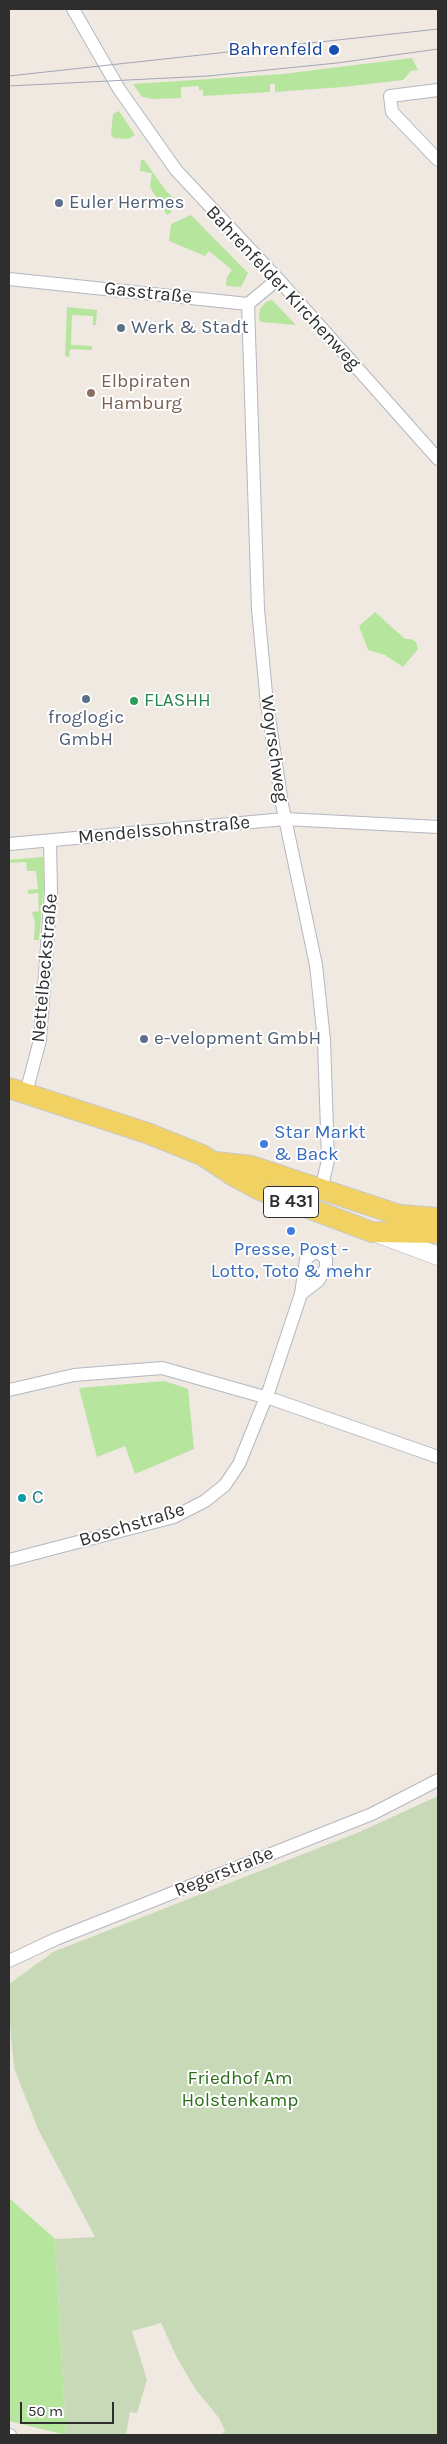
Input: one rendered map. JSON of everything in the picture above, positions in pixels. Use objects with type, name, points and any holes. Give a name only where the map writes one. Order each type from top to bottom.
[{"type":"main road","name":"B 431","points":[[18,1091],[147,1132],[215,1162],[234,1176],[260,1190],[372,1232],[438,1232]]},
{"type":"main road","name":"B 431","points":[[215,1162],[252,1166],[321,1190],[413,1217],[438,1218]]},
{"type":"main road","points":[[413,1217],[438,1232]]},
{"type":"main road","points":[[372,1232],[438,1256]]},
{"type":"street","name":"Bahrenfelder Kirchenweg","points":[[73,9],[119,89],[162,153],[202,200],[278,279],[438,459]]},
{"type":"street","points":[[438,90],[390,96],[392,112],[438,160]]},
{"type":"street","name":"Gasstraße","points":[[9,279],[248,304]]},
{"type":"street","points":[[248,304],[278,279]]},
{"type":"street","name":"Woyrschweg","points":[[248,304],[258,609],[270,729],[285,819],[310,936],[323,1023],[328,1160],[321,1190]]},
{"type":"street","name":"Mendelssohnstraße","points":[[9,844],[285,819],[438,827]]},
{"type":"street","name":"Nettelbeckstraße","points":[[18,1091],[40,1040],[52,892],[50,841]]},
{"type":"street","name":"Boschstraße","points":[[9,1560],[174,1517],[206,1501],[225,1485],[239,1464],[266,1398],[301,1294]]},
{"type":"street","points":[[9,1390],[74,1375],[162,1368],[293,1406],[438,1457]]},
{"type":"street","name":"Regerstraße","points":[[9,1961],[91,1925],[372,1814],[438,1780]]},
{"type":"green space","points":[[412,58],[418,70],[411,71],[403,80],[343,87],[275,92],[275,84],[270,84],[270,92],[203,96],[203,90],[199,90],[199,86],[181,87],[181,98],[153,99],[142,97],[133,84],[283,74]]},
{"type":"green space","points":[[119,111],[135,135],[128,139],[114,138],[111,135],[113,114]]},
{"type":"green space","points":[[141,160],[144,160],[166,191],[181,205],[176,209],[172,204],[170,209],[172,212],[167,215],[150,187],[152,173],[140,171]]},
{"type":"green space","points":[[191,215],[248,273],[241,287],[226,286],[227,277],[232,270],[209,251],[205,256],[169,241],[171,224]]},
{"type":"green space","points":[[272,300],[296,325],[261,322],[259,319],[260,309],[266,302]]},
{"type":"green space","points":[[67,307],[97,310],[96,325],[93,325],[93,316],[72,315],[71,345],[92,346],[92,350],[70,349],[69,357],[65,356]]},
{"type":"green space","points":[[375,612],[405,639],[411,639],[416,642],[418,649],[403,667],[385,655],[368,650],[359,626]]},
{"type":"green space","points":[[43,857],[44,885],[39,940],[34,940],[35,922],[32,912],[39,911],[38,893],[28,894],[28,890],[38,889],[36,871],[27,871],[26,862],[9,863],[9,860]]},
{"type":"green space","points":[[165,1381],[188,1389],[194,1449],[135,1474],[125,1446],[97,1457],[79,1388]]},
{"type":"green space","name":"Friedhof Am Holstenkamp","points":[[438,1796],[438,2435],[221,2435],[225,2431],[219,2418],[196,2390],[177,2358],[161,2323],[132,2331],[147,2380],[137,2413],[130,2412],[126,2435],[66,2435],[55,2239],[95,2237],[38,2129],[14,2068],[9,2013],[9,1984],[53,1952],[357,1833]]},
{"type":"green space","points":[[9,2198],[55,2239],[66,2435],[9,2421]]},
{"type":"tram line","points":[[9,76],[438,29]]},
{"type":"tram line","points":[[9,86],[208,76],[337,63],[438,49]]},
{"type":"place","name":"Bahrenfeld","points":[[334,50]]},
{"type":"place","name":"Euler Hermes","points":[[59,203]]},
{"type":"place","name":"Werk & Stadt","points":[[121,328]]},
{"type":"place","name":"Elbpiraten Hamburg","points":[[91,393]]},
{"type":"place","name":"froglogic GmbH","points":[[86,699]]},
{"type":"place","name":"FLASHH","points":[[134,701]]},
{"type":"place","name":"e-velopment GmbH","points":[[144,1039]]},
{"type":"place","name":"Star Markt & Back","points":[[264,1144]]},
{"type":"place","name":"Presse, Post - Lotto, Toto & mehr","points":[[291,1231]]},
{"type":"place","name":"C","points":[[22,1498]]}]
